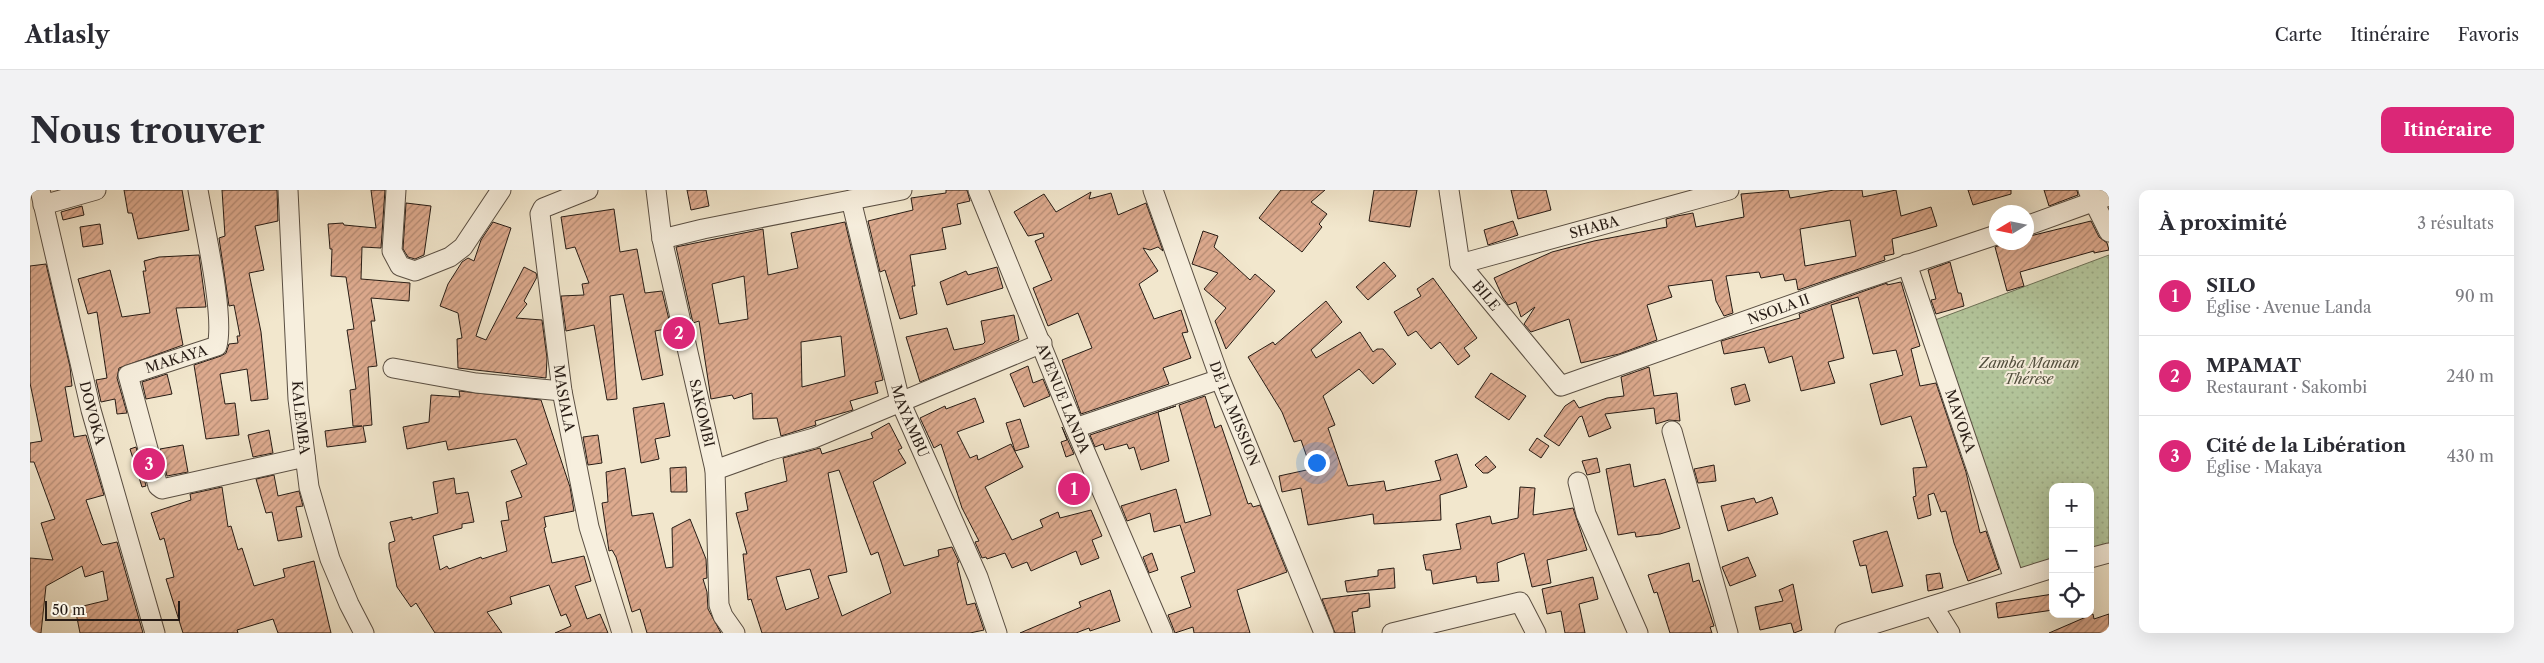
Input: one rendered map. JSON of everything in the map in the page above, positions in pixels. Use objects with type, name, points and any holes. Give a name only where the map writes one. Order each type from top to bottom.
[{"type":"street","points":[[41,198],[96,190]]},
{"type":"street","name":"MAKAYA","points":[[198,190],[216,300],[219,338],[217,346],[128,375],[158,486],[162,489],[305,457]]},
{"type":"street","name":"KALEMBA","points":[[288,190],[298,400],[309,487],[330,559],[349,604],[364,633]]},
{"type":"street","points":[[396,190],[392,251],[400,266],[415,271],[450,257],[463,246],[501,190]]},
{"type":"street","name":"MASIALA","points":[[588,190],[543,208],[540,214],[562,391],[589,528],[622,633]]},
{"type":"street","name":"SAKOMBI","points":[[656,190],[662,239],[715,470],[719,605],[723,616],[735,633]]},
{"type":"street","points":[[662,239],[841,198],[902,190]]},
{"type":"street","name":"AVENUE LANDA","points":[[978,190],[1042,343],[1075,428],[1163,633]]},
{"type":"street","name":"DE LA MISSION","points":[[1153,190],[1220,379],[1324,633]]},
{"type":"street","points":[[1449,190],[1460,264]]},
{"type":"street","name":"SHABA","points":[[1460,264],[1728,190]]},
{"type":"street","points":[[2034,223],[2097,196],[2109,232]]},
{"type":"street","name":"DOVOKA","points":[[41,198],[91,410],[155,633]]},
{"type":"street","name":"MAYAMBU","points":[[841,198],[900,401],[978,578],[997,633]]},
{"type":"street","name":"NSOLA II","points":[[1561,386],[1907,264],[1989,237]]},
{"type":"street","name":"BILE","points":[[1460,264],[1561,386]]},
{"type":"street","name":"MAVOKA","points":[[1907,264],[2014,579]]},
{"type":"street","points":[[715,470],[771,450],[814,438],[900,401],[1022,353],[1042,343]]},
{"type":"street","points":[[394,368],[476,383],[562,391]]},
{"type":"street","points":[[1075,428],[1220,379]]},
{"type":"street","points":[[1672,431],[1728,633]]},
{"type":"street","points":[[1578,482],[1586,514],[1638,633]]},
{"type":"street","points":[[2094,557],[2109,553]]},
{"type":"street","points":[[1845,633],[2049,569]]},
{"type":"street","points":[[1392,633],[1520,602],[1536,633]]},
{"type":"street","points":[[1933,606],[1950,633]]},
{"type":"green space","name":"Zamba Maman Thérèse","points":[[2109,255],[2109,547],[2094,551],[2094,483],[2049,483],[2049,563],[2014,572],[1927,323]]},
{"type":"building","points":[[124,190],[182,190],[189,230],[138,239],[132,213],[128,213]]},
{"type":"building","points":[[222,190],[277,190],[278,221],[255,226],[264,270],[249,273],[261,332],[268,399],[251,401],[247,369],[220,374],[225,404],[235,403],[239,435],[206,439],[194,365],[226,353],[229,344],[238,343],[237,336],[240,336],[234,305],[229,306],[219,238],[225,236]]},
{"type":"building","points":[[371,190],[385,190],[381,248],[362,247],[361,279],[410,283],[409,301],[371,298],[375,321],[371,321],[377,366],[368,367],[372,425],[363,426],[366,442],[327,447],[325,431],[362,426],[353,426],[350,390],[356,389],[347,330],[354,329],[346,277],[331,276],[332,249],[330,249],[328,224],[343,223],[344,225],[376,228]]},
{"type":"building","points":[[687,190],[706,190],[709,206],[691,210]]},
{"type":"building","points":[[946,190],[967,190],[970,201],[957,204],[961,224],[942,228],[946,249],[910,255],[915,286],[912,286],[917,314],[900,319],[885,270],[880,272],[868,221],[913,210],[911,198],[946,193]]},
{"type":"building","points":[[1281,190],[1325,190],[1311,202],[1327,214],[1319,224],[1322,227],[1302,252],[1259,218]]},
{"type":"building","points":[[1374,190],[1417,190],[1410,227],[1369,221]]},
{"type":"building","points":[[1511,190],[1546,190],[1551,210],[1518,219]]},
{"type":"building","points":[[1788,190],[1790,198],[1834,190],[1862,190],[1863,197],[1896,190],[1901,216],[1931,207],[1937,226],[1892,239],[1894,254],[1884,256],[1885,260],[1798,290],[1796,279],[1785,281],[1783,274],[1761,278],[1759,272],[1726,276],[1733,313],[1724,316],[1716,301],[1712,280],[1668,286],[1672,297],[1647,305],[1657,340],[1619,354],[1581,363],[1569,319],[1531,332],[1524,324],[1535,307],[1521,317],[1516,302],[1508,305],[1494,278],[1552,252],[1594,241],[1667,227],[1666,219],[1677,216],[1693,213],[1696,227],[1744,217],[1741,194]],"holes":[[[1850,220],[1856,256],[1805,266],[1800,229]]]},
{"type":"building","points":[[1968,190],[2011,190],[2011,194],[1973,205]]},
{"type":"building","points":[[2044,190],[2077,190],[2078,195],[2049,206]]},
{"type":"building","points":[[1091,192],[1089,199],[1111,193],[1118,215],[1146,203],[1163,251],[1158,247],[1150,250],[1143,248],[1158,271],[1139,284],[1154,319],[1181,310],[1188,332],[1182,333],[1191,358],[1163,368],[1169,384],[1081,414],[1062,360],[1092,348],[1078,313],[1048,326],[1033,288],[1052,280],[1035,241],[1044,237],[1043,233],[1028,236],[1014,212],[1044,194],[1056,212]]},
{"type":"building","points":[[406,203],[431,206],[424,255],[415,259],[408,257],[403,249]]},
{"type":"building","points":[[82,206],[84,215],[63,220],[61,212]]},
{"type":"building","points":[[614,209],[620,252],[637,249],[645,293],[662,291],[671,328],[655,331],[663,375],[642,380],[623,294],[610,296],[617,399],[607,400],[594,325],[566,331],[561,296],[584,295],[582,284],[589,283],[575,247],[566,249],[561,217]]},
{"type":"building","points":[[1513,221],[1518,235],[1488,245],[1484,230]]},
{"type":"building","points":[[2091,221],[2099,237],[2107,243],[2109,250],[2094,253],[2094,251],[2020,272],[2024,286],[2007,291],[1996,250],[2034,250],[2034,235]]},
{"type":"building","points":[[493,222],[511,228],[476,336],[486,340],[524,267],[536,273],[537,277],[524,301],[527,304],[516,318],[542,320],[547,358],[546,378],[458,368],[457,339],[462,338],[458,313],[440,306],[448,284],[462,262],[468,258],[474,261],[481,240]]},
{"type":"building","points":[[845,222],[883,380],[875,382],[878,393],[850,401],[853,410],[815,421],[816,425],[781,436],[777,418],[753,419],[752,393],[734,399],[732,395],[711,399],[699,321],[693,323],[676,247],[763,229],[768,275],[798,268],[791,233]],"holes":[[[744,276],[748,319],[719,324],[712,284]],[[841,336],[845,376],[802,387],[801,342]]]},
{"type":"building","points":[[100,224],[103,244],[83,247],[80,227]]},
{"type":"building","points":[[1203,231],[1218,236],[1214,247],[1250,280],[1255,274],[1275,291],[1226,349],[1215,321],[1226,308],[1204,289],[1218,273],[1192,264]]},
{"type":"building","points":[[199,255],[206,307],[176,308],[183,345],[119,368],[117,378],[127,413],[117,414],[115,399],[101,402],[96,380],[107,378],[97,312],[88,314],[78,279],[110,270],[122,317],[150,313],[143,271],[146,271],[144,261],[159,257]]},
{"type":"building","points":[[1384,262],[1396,276],[1368,300],[1356,287]]},
{"type":"building","points":[[1950,262],[1958,293],[1961,293],[1964,306],[1936,314],[1931,300],[1936,299],[1928,270]]},
{"type":"building","points":[[46,264],[70,367],[72,386],[65,387],[74,437],[86,435],[104,495],[86,500],[101,543],[103,545],[117,542],[143,633],[80,633],[75,608],[108,600],[103,571],[85,577],[82,566],[46,586],[41,633],[30,633],[30,558],[53,560],[41,523],[55,519],[34,462],[30,462],[30,443],[42,441],[30,383],[30,266]]},
{"type":"building","points":[[997,267],[1003,288],[947,305],[940,282],[966,271],[968,275]]},
{"type":"building","points":[[1433,278],[1477,338],[1464,348],[1470,356],[1458,365],[1440,342],[1431,349],[1416,331],[1408,336],[1394,312],[1421,296],[1417,289]]},
{"type":"building","points":[[1901,282],[1920,346],[1911,349],[1920,386],[1936,383],[1966,472],[1980,533],[1986,531],[1999,569],[1968,581],[1954,543],[1946,511],[1941,512],[1934,493],[1928,495],[1931,515],[1918,519],[1913,497],[1916,496],[1913,468],[1927,467],[1911,416],[1881,425],[1870,384],[1903,375],[1896,350],[1873,354],[1858,297],[1831,305],[1844,358],[1828,362],[1835,383],[1801,391],[1792,356],[1769,363],[1764,347],[1724,354],[1721,341],[1800,318],[1799,314],[1887,283],[1887,285]]},
{"type":"building","points":[[1326,301],[1342,322],[1311,350],[1316,358],[1360,332],[1373,352],[1377,349],[1383,349],[1396,364],[1373,384],[1359,369],[1323,396],[1335,425],[1328,428],[1348,486],[1384,481],[1386,491],[1441,480],[1435,461],[1457,454],[1467,487],[1440,495],[1441,520],[1374,524],[1373,514],[1308,525],[1301,488],[1282,492],[1279,476],[1311,469],[1301,440],[1294,442],[1282,412],[1248,357],[1273,342],[1275,345]]},
{"type":"building","points":[[1014,315],[1019,340],[920,382],[906,337],[947,328],[954,350],[985,342],[981,321]]},
{"type":"building","points":[[1028,366],[1033,383],[1043,379],[1050,396],[1024,407],[1010,374]]},
{"type":"building","points":[[1649,367],[1654,396],[1677,393],[1680,421],[1669,420],[1656,424],[1654,408],[1605,414],[1611,428],[1589,437],[1582,416],[1579,417],[1559,446],[1544,436],[1565,406],[1574,400],[1579,408],[1607,398],[1624,396],[1621,377]]},
{"type":"building","points":[[1491,373],[1526,396],[1509,420],[1475,397]]},
{"type":"building","points":[[167,374],[172,394],[146,399],[142,382]]},
{"type":"building","points":[[1745,384],[1750,401],[1735,405],[1731,388]]},
{"type":"building","points":[[459,391],[541,400],[570,487],[574,511],[544,517],[546,527],[544,528],[552,563],[584,556],[591,581],[575,586],[587,619],[600,614],[608,633],[555,633],[571,626],[566,614],[561,616],[549,585],[510,597],[512,604],[487,612],[502,633],[435,633],[416,603],[411,607],[397,587],[389,549],[389,543],[395,541],[390,522],[412,517],[412,520],[438,513],[433,482],[454,478],[456,494],[468,492],[474,522],[462,524],[462,528],[433,536],[440,570],[447,566],[449,569],[481,557],[482,559],[507,551],[501,521],[509,520],[506,502],[522,497],[511,471],[527,464],[516,439],[448,450],[446,441],[407,449],[403,427],[429,422],[431,395],[460,397]]},
{"type":"building","points":[[1205,396],[1215,428],[1221,425],[1248,504],[1251,503],[1253,507],[1260,505],[1287,572],[1237,590],[1250,633],[1194,633],[1193,627],[1175,633],[1168,615],[1191,607],[1181,577],[1195,572],[1180,525],[1154,532],[1150,513],[1127,521],[1121,506],[1176,489],[1185,523],[1211,515],[1179,405]]},
{"type":"building","points":[[975,398],[984,422],[957,432],[970,458],[977,455],[978,460],[1011,444],[1023,467],[985,487],[1012,540],[1043,527],[1040,520],[1058,512],[1060,518],[1091,510],[1102,536],[1092,540],[1099,558],[1081,565],[1076,551],[1031,571],[1027,562],[1012,568],[1005,553],[987,559],[986,557],[982,558],[975,542],[979,541],[962,508],[941,444],[934,448],[920,418],[945,406],[946,409]]},
{"type":"building","points":[[664,403],[670,436],[655,439],[659,459],[641,463],[633,408]]},
{"type":"building","points":[[1158,412],[1169,461],[1141,470],[1134,447],[1129,449],[1127,444],[1105,450],[1103,444],[1095,447],[1090,435]]},
{"type":"building","points":[[1020,419],[1029,447],[1015,451],[1006,423]]},
{"type":"building","points":[[889,423],[902,448],[898,450],[906,463],[873,482],[904,566],[939,556],[938,550],[952,547],[959,562],[957,563],[967,605],[975,603],[984,630],[970,633],[762,633],[751,599],[748,600],[743,554],[747,554],[736,513],[748,510],[745,493],[787,481],[783,458],[820,448],[822,454],[873,438],[871,433]],"holes":[[[839,470],[871,555],[878,552],[891,593],[842,616],[828,576],[847,572],[828,473]],[[810,569],[819,598],[786,610],[776,577]]]},
{"type":"building","points":[[1062,427],[1074,454],[1066,457],[1061,442],[1067,440]]},
{"type":"building","points":[[269,430],[273,453],[253,457],[248,435]]},
{"type":"building","points":[[598,435],[602,463],[588,465],[583,437]]},
{"type":"building","points":[[1537,438],[1549,446],[1541,458],[1529,450]]},
{"type":"building","points":[[183,445],[188,472],[167,476],[160,449]]},
{"type":"building","points":[[136,447],[146,486],[142,487],[130,449]]},
{"type":"building","points":[[1486,456],[1496,467],[1488,473],[1483,473],[1475,465]]},
{"type":"building","points":[[1597,458],[1600,472],[1587,475],[1582,461]]},
{"type":"building","points":[[1630,464],[1634,487],[1665,479],[1680,528],[1660,534],[1636,537],[1635,532],[1618,535],[1606,469]]},
{"type":"building","points":[[1714,465],[1716,481],[1698,483],[1694,469]]},
{"type":"building","points":[[686,467],[687,492],[671,492],[670,468]]},
{"type":"building","points":[[625,468],[632,516],[653,513],[666,568],[673,567],[672,528],[690,519],[706,559],[707,578],[703,579],[707,592],[708,609],[721,633],[647,633],[640,609],[632,612],[616,557],[612,550],[609,551],[602,503],[608,502],[606,472]]},
{"type":"building","points":[[274,475],[278,496],[299,491],[303,506],[296,507],[302,537],[278,541],[272,512],[266,513],[256,479]]},
{"type":"building","points":[[222,487],[228,527],[231,526],[238,550],[242,548],[254,586],[285,577],[283,569],[314,561],[331,633],[278,633],[273,619],[237,630],[238,633],[183,633],[166,579],[174,577],[164,538],[160,540],[151,513],[191,500],[190,494]]},
{"type":"building","points":[[1520,487],[1535,488],[1533,515],[1573,508],[1587,550],[1547,560],[1551,583],[1532,587],[1524,553],[1497,563],[1499,581],[1477,583],[1476,576],[1433,584],[1431,570],[1426,570],[1423,555],[1461,549],[1456,524],[1490,516],[1492,524],[1518,518]]},
{"type":"building","points":[[1772,497],[1778,514],[1728,531],[1721,506],[1754,498],[1756,503]]},
{"type":"building","points":[[1887,531],[1903,586],[1872,593],[1866,565],[1860,566],[1853,541]]},
{"type":"building","points":[[1152,553],[1158,570],[1149,573],[1143,557]]},
{"type":"building","points":[[1748,557],[1756,576],[1730,586],[1722,567]]},
{"type":"building","points":[[1689,563],[1693,582],[1699,580],[1714,626],[1710,627],[1712,633],[1670,633],[1657,592],[1654,593],[1648,575]]},
{"type":"building","points":[[1394,568],[1395,588],[1347,592],[1345,581],[1378,576],[1378,570]]},
{"type":"building","points":[[1940,573],[1943,588],[1928,591],[1926,575]]},
{"type":"building","points":[[1593,577],[1598,599],[1579,604],[1585,633],[1565,633],[1561,611],[1547,614],[1542,589]]},
{"type":"building","points":[[1793,584],[1802,630],[1794,633],[1791,623],[1760,630],[1755,607],[1783,601],[1779,590]]},
{"type":"building","points":[[1110,590],[1120,621],[1090,631],[1089,628],[1076,633],[1020,633],[1081,607],[1079,602]]},
{"type":"building","points":[[1369,593],[1370,607],[1352,612],[1355,633],[1335,633],[1322,599]]},
{"type":"building","points":[[2049,595],[2049,611],[1998,618],[1996,603]]},
{"type":"building","points":[[2109,614],[2109,633],[2049,633],[2084,618],[2094,619]]},
{"type":"place","name":"MPAMAT","points":[[679,333]]},
{"type":"place","name":"Cité de la Libération","points":[[149,464]]},
{"type":"place","name":"SILO","points":[[1074,489]]}]
